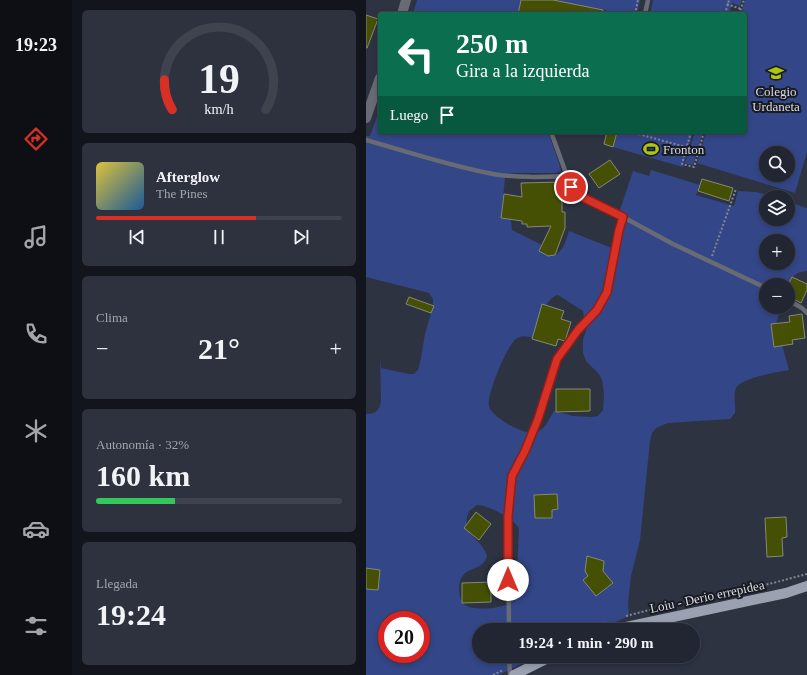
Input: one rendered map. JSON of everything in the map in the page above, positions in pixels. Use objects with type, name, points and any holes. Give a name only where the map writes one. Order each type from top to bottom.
[{"type":"main road","name":"Loiu - Derio errepidea","points":[[626,623],[786,592],[807,586]]},
{"type":"main road","points":[[514,675],[538,663]]},
{"type":"street","points":[[403,12],[406,0]]},
{"type":"street","points":[[366,118],[378,84]]},
{"type":"lane","points":[[645,12],[648,0]]},
{"type":"lane","points":[[552,134],[571,187],[580,196],[673,244],[759,285]]},
{"type":"lane","points":[[366,140],[435,160],[494,174],[529,177],[567,176]]},
{"type":"lane","points":[[509,623],[508,516],[512,476],[525,451],[538,419],[557,359],[578,330],[597,310],[607,292],[623,217]]},
{"type":"lane","points":[[795,304],[807,313]]},
{"type":"lane","points":[[509,663],[510,675]]},
{"type":"path","points":[[635,12],[638,0]]},
{"type":"path","points":[[726,12],[729,0]]},
{"type":"path","points":[[740,12],[744,0]]},
{"type":"path","points":[[728,4],[741,9]]},
{"type":"path","points":[[638,134],[686,148]]},
{"type":"path","points":[[690,134],[682,164],[694,167],[703,134]]},
{"type":"path","points":[[710,262],[736,189]]},
{"type":"path","points":[[623,616],[773,583],[807,574]]},
{"type":"shaded area","points":[[417,0],[521,0],[518,12],[414,12]]},
{"type":"shaded area","points":[[553,0],[640,0],[637,12],[613,12]]},
{"type":"shaded area","points":[[653,0],[742,0],[740,6],[732,3],[730,12],[650,12]]},
{"type":"shaded area","points":[[745,0],[807,0],[807,152],[795,193],[795,190],[785,190],[759,182],[795,182],[795,146],[759,146],[759,182],[697,163],[705,134],[747,134],[747,12],[742,12]]},
{"type":"shaded area","points":[[378,114],[378,134],[549,134],[561,171],[556,173],[509,173],[505,178],[501,218],[511,220],[512,230],[542,245],[539,251],[547,256],[557,254],[563,248],[569,231],[619,251],[622,228],[620,210],[633,171],[649,176],[651,170],[700,185],[696,195],[734,206],[738,191],[759,193],[759,226],[795,226],[795,204],[807,208],[807,271],[799,273],[792,278],[759,278],[759,314],[780,314],[776,323],[789,370],[752,378],[739,384],[735,391],[735,413],[730,419],[668,423],[656,428],[652,433],[640,540],[631,576],[628,603],[629,616],[613,623],[472,623],[472,663],[522,663],[499,675],[366,675],[366,414],[375,413],[378,410],[381,401],[380,358],[381,368],[409,374],[414,374],[418,370],[425,334],[433,306],[433,299],[429,293],[366,277],[366,136],[370,136]],"holes":[[[558,295],[583,311],[587,327],[583,340],[583,353],[586,361],[599,374],[602,380],[604,394],[603,410],[598,416],[591,417],[573,416],[554,411],[542,429],[532,433],[518,429],[502,420],[491,410],[489,400],[498,371],[512,343],[522,336],[533,338],[542,313],[553,297]],[[477,505],[501,513],[512,521],[519,529],[516,592],[514,598],[508,604],[489,608],[475,608],[465,605],[461,601],[459,588],[460,582],[465,573],[482,564],[487,556],[481,544],[472,536],[467,526],[469,511]]]},
{"type":"shaded area","name":"Fronton","points":[[616,134],[692,134],[683,167],[613,147]]},
{"type":"shaded area","points":[[694,134],[702,134],[693,165],[685,163]]},
{"type":"building","points":[[521,0],[553,0],[603,10],[603,12],[518,12]]},
{"type":"building","points":[[366,15],[378,19],[367,48],[366,48]]},
{"type":"building","points":[[606,134],[616,134],[613,147],[604,144]]},
{"type":"building","points":[[610,160],[620,174],[599,188],[589,174]]},
{"type":"building","points":[[702,179],[733,188],[729,201],[698,191]]},
{"type":"building","points":[[562,182],[562,212],[565,212],[565,228],[555,255],[548,256],[539,251],[551,226],[527,227],[527,224],[522,224],[522,221],[501,218],[504,194],[522,197],[521,183]]},
{"type":"building","points":[[795,278],[807,284],[807,290],[801,303],[795,300]]},
{"type":"building","points":[[409,297],[434,306],[431,313],[406,304]]},
{"type":"building","points":[[542,304],[564,311],[561,319],[571,322],[565,341],[558,339],[556,346],[532,339]]},
{"type":"building","points":[[802,314],[805,338],[792,340],[793,344],[774,347],[771,324],[790,322],[789,316]]},
{"type":"building","points":[[556,389],[590,389],[590,411],[556,412]]},
{"type":"building","points":[[557,494],[558,509],[552,510],[552,518],[535,518],[534,495]]},
{"type":"building","points":[[476,512],[491,524],[479,540],[464,528]]},
{"type":"building","points":[[786,517],[787,537],[782,538],[783,556],[767,557],[765,518]]},
{"type":"building","points":[[587,556],[604,561],[603,571],[613,583],[596,596],[583,580],[588,576],[585,571]]},
{"type":"building","points":[[366,568],[380,570],[378,590],[366,589]]},
{"type":"building","points":[[491,582],[491,602],[462,603],[462,583]]},
{"type":"place","name":"Colegio Urdaneta","points":[[776,73]]},
{"type":"place","name":"Fronton","points":[[651,149]]},
{"type":"route","points":[[508,580],[508,516],[512,476],[525,451],[538,419],[557,359],[578,330],[597,310],[607,292],[623,217],[580,196],[571,187]]}]
